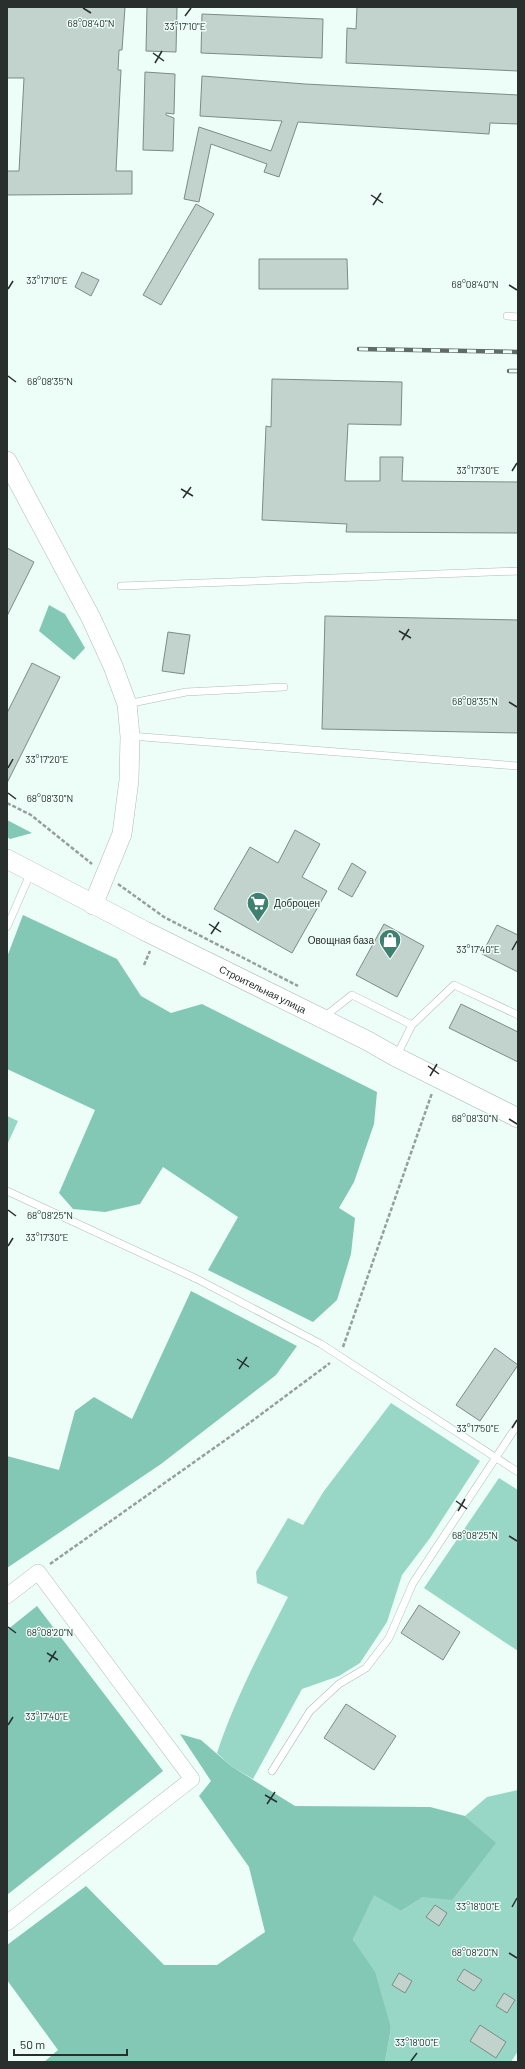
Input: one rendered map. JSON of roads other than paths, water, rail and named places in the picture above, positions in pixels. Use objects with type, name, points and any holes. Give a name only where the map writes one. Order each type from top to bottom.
[{"type":"street","points":[[7,461],[90,618],[113,666],[127,704],[130,736],[129,780],[122,834],[93,904]]},
{"type":"street","name":"Строительная улица","points":[[7,859],[93,904],[368,1041],[396,1057],[518,1118]]},
{"type":"street","points":[[7,1596],[38,1572],[192,1779],[7,1922]]},
{"type":"lane","points":[[507,316],[518,317]]},
{"type":"lane","points":[[121,586],[518,571]]},
{"type":"lane","points":[[127,704],[186,692],[284,687]]},
{"type":"lane","points":[[130,736],[518,766]]},
{"type":"lane","points":[[7,927],[31,872]]},
{"type":"lane","points":[[396,1057],[412,1025],[454,985],[518,1014]]},
{"type":"lane","points":[[322,1018],[352,995],[412,1025]]},
{"type":"lane","points":[[7,1191],[197,1279],[321,1344],[518,1472]]},
{"type":"lane","points":[[272,1771],[310,1711],[339,1684],[366,1668],[389,1638],[413,1583],[518,1424]]},
{"type":"railway","points":[[359,349],[518,352]]},
{"type":"railway","points":[[509,371],[518,371]]},
{"type":"place","name":"Доброцен","points":[[258,922]]},
{"type":"place","name":"Овощная база","points":[[390,960]]}]
